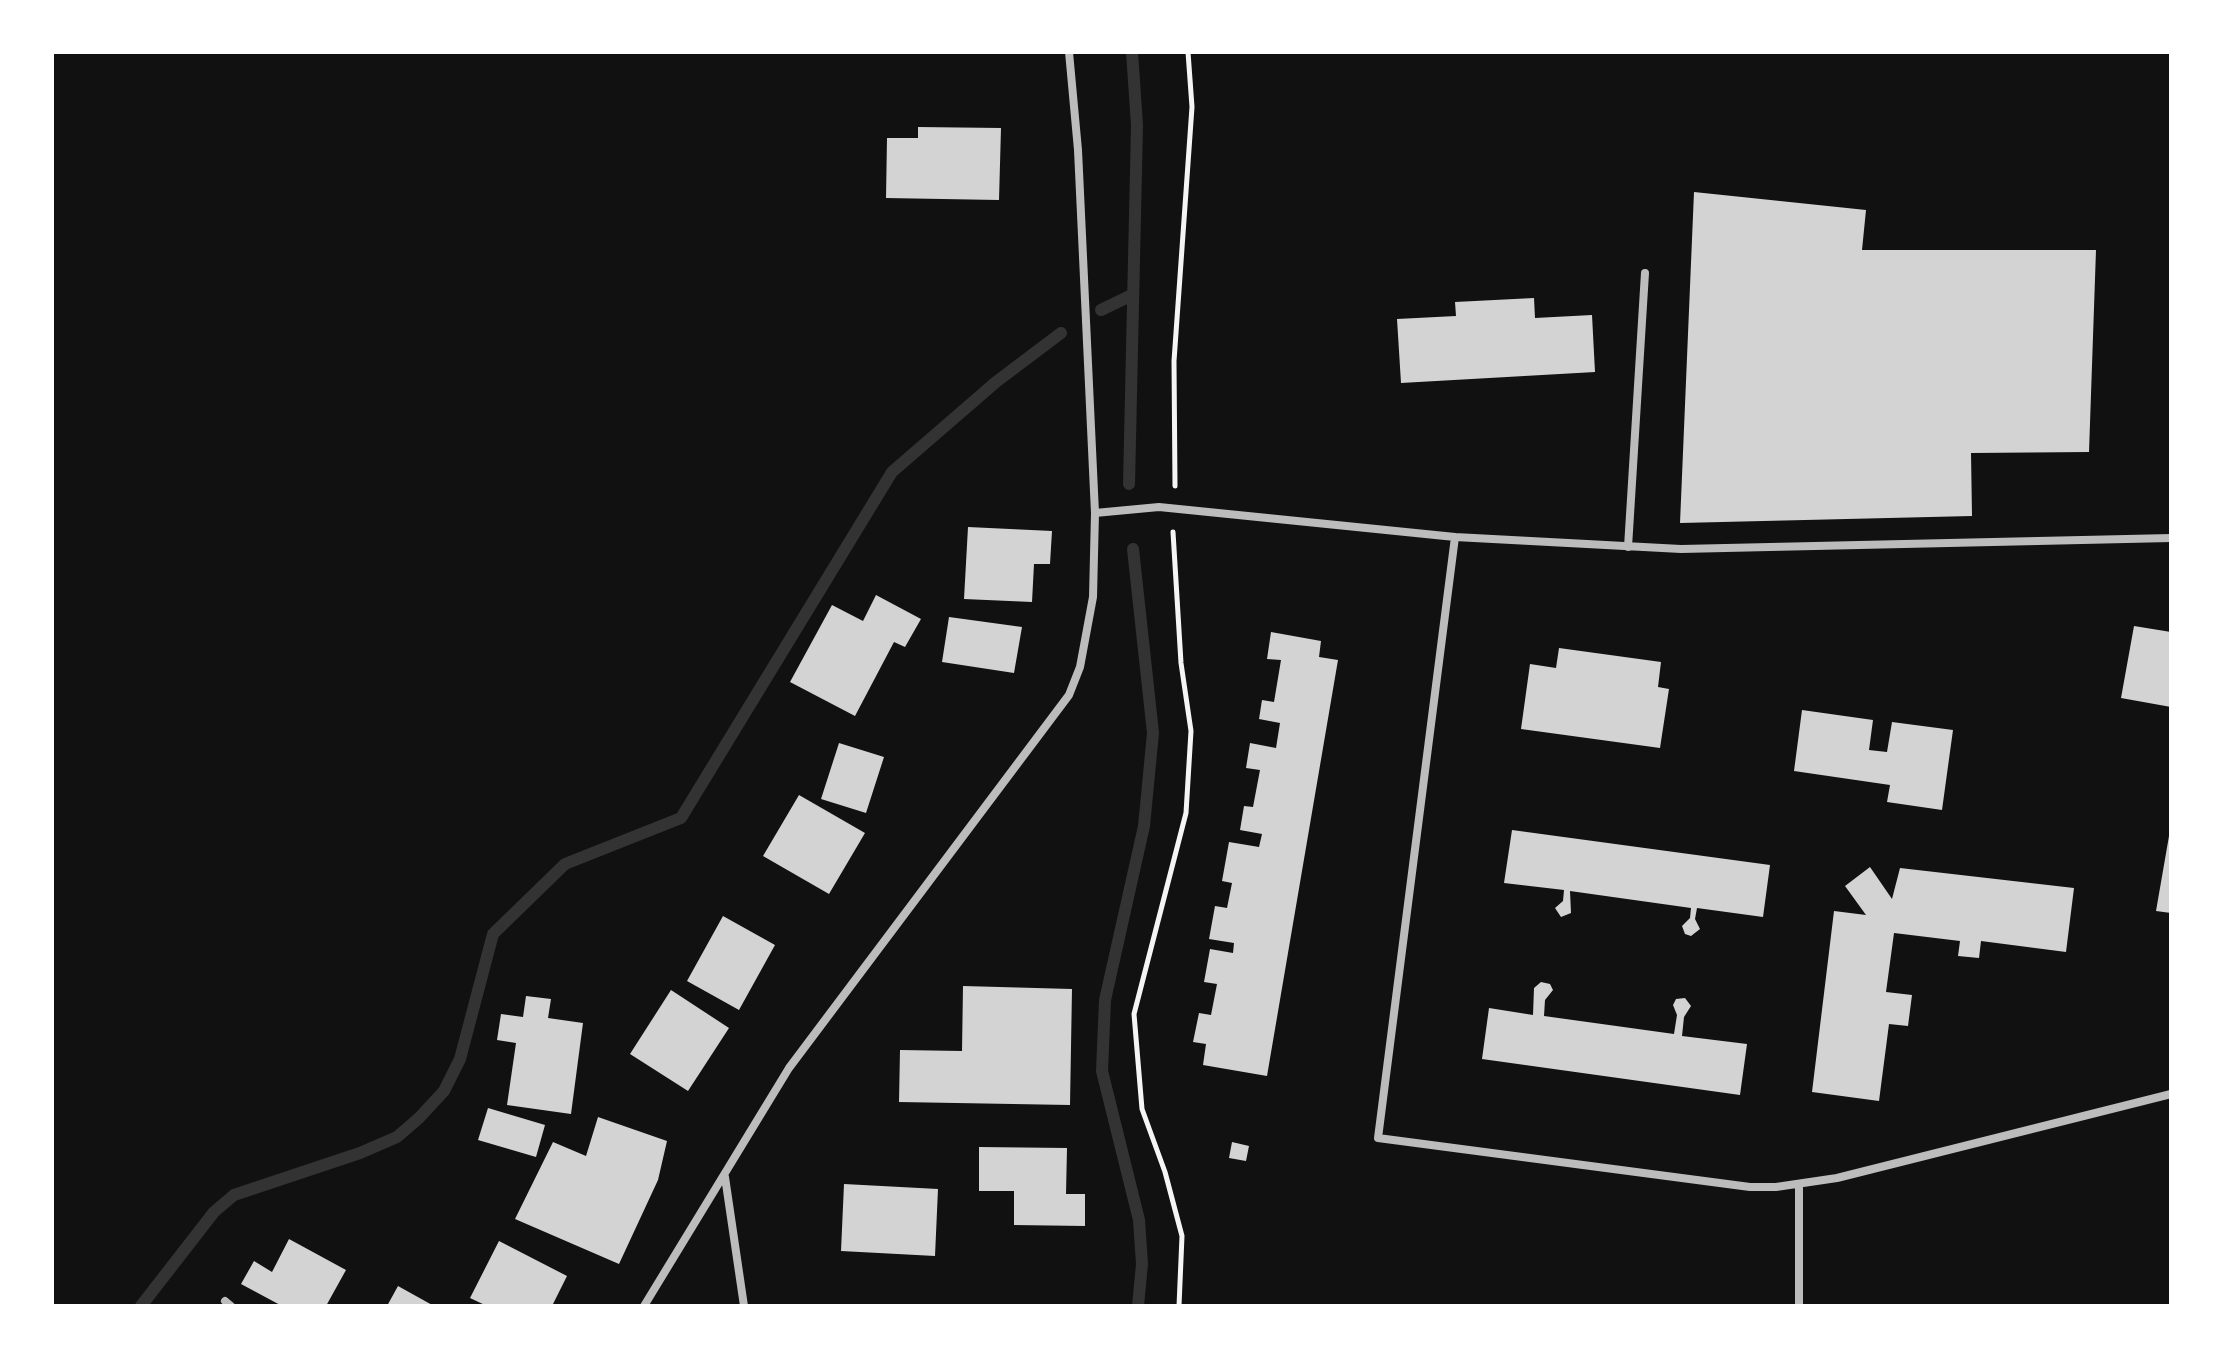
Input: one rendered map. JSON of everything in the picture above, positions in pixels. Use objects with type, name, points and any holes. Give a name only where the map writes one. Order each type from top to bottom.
[{"type":"street","points":[[644,1306],[789,1068],[1069,695],[1089,636],[1095,513],[1079,164],[1069,52]]},
{"type":"street","points":[[1628,547],[1645,273]]},
{"type":"street","points":[[1095,513],[1159,507],[1455,537],[1628,547],[1729,549],[2171,538]]},
{"type":"street","points":[[1455,537],[1378,1138],[1750,1187],[1799,1185],[2171,1094]]},
{"type":"street","points":[[725,1177],[744,1306]]},
{"type":"street","points":[[1799,1185],[1799,1306]]},
{"type":"path","points":[[1175,485],[1174,361],[1192,107],[1188,52]]},
{"type":"path","points":[[1172,547],[1181,663],[1191,731],[1186,813],[1134,1014],[1142,1109],[1182,1236],[1179,1306]]},
{"type":"building","points":[[918,127],[1001,128],[999,200],[886,198],[887,138],[918,138]]},
{"type":"building","points":[[1694,192],[1866,210],[1862,250],[2096,250],[2089,452],[1971,453],[1972,516],[1680,523]]},
{"type":"building","points":[[1534,298],[1535,318],[1592,315],[1595,372],[1401,383],[1397,319],[1456,316],[1455,302]]},
{"type":"building","points":[[968,527],[1052,531],[1050,564],[1034,564],[1032,602],[964,599]]},
{"type":"building","points":[[876,595],[921,619],[905,647],[894,642],[855,716],[790,682],[832,605],[863,621]]},
{"type":"building","points":[[949,617],[1022,627],[1014,673],[942,662]]},
{"type":"building","points":[[2134,626],[2171,632],[2171,707],[2121,698]]},
{"type":"building","points":[[1271,632],[1321,641],[1319,657],[1338,660],[1267,1076],[1203,1065],[1206,1044],[1193,1042],[1199,1013],[1211,1015],[1217,984],[1204,982],[1210,949],[1233,953],[1234,943],[1209,939],[1215,906],[1227,908],[1232,883],[1222,881],[1229,842],[1259,847],[1262,834],[1240,830],[1244,806],[1253,807],[1260,770],[1246,768],[1250,743],[1276,748],[1280,723],[1259,719],[1262,700],[1274,702],[1281,660],[1267,659]]},
{"type":"building","points":[[1559,648],[1661,662],[1658,687],[1669,689],[1660,748],[1521,729],[1530,664],[1556,668]]},
{"type":"building","points":[[1802,710],[1873,720],[1869,750],[1887,752],[1892,722],[1953,730],[1942,810],[1887,802],[1890,785],[1794,771]]},
{"type":"building","points":[[839,743],[884,757],[866,813],[821,799]]},
{"type":"building","points":[[799,795],[865,833],[829,894],[763,856]]},
{"type":"building","points":[[1512,830],[1770,865],[1763,917],[1697,908],[1695,919],[1700,929],[1691,936],[1685,934],[1682,926],[1690,918],[1691,908],[1570,891],[1571,913],[1561,917],[1555,908],[1563,901],[1564,890],[1504,883]]},
{"type":"building","points":[[2171,836],[2171,913],[2156,911]]},
{"type":"building","points":[[1870,867],[1892,899],[1900,868],[2074,888],[2066,952],[1981,941],[1979,958],[1958,956],[1960,941],[1894,933],[1886,992],[1912,995],[1908,1026],[1889,1024],[1879,1101],[1812,1092],[1834,911],[1866,915],[1845,886]]},
{"type":"building","points":[[723,916],[775,945],[739,1010],[687,981]]},
{"type":"building","points":[[1541,982],[1550,984],[1553,990],[1545,1000],[1544,1016],[1674,1034],[1677,1015],[1673,1005],[1676,999],[1685,998],[1691,1006],[1684,1017],[1682,1036],[1747,1044],[1740,1095],[1482,1059],[1489,1008],[1533,1015],[1534,988]]},
{"type":"building","points":[[963,986],[1072,989],[1070,1105],[899,1102],[900,1050],[962,1051]]},
{"type":"building","points":[[671,990],[729,1028],[688,1091],[630,1054]]},
{"type":"building","points":[[526,996],[551,999],[548,1018],[583,1023],[571,1114],[507,1105],[516,1043],[497,1040],[501,1014],[523,1017]]},
{"type":"building","points":[[488,1108],[545,1125],[536,1157],[478,1140]]},
{"type":"building","points":[[598,1117],[667,1141],[658,1180],[619,1264],[515,1219],[553,1142],[586,1156]]},
{"type":"building","points":[[1232,1142],[1249,1146],[1246,1161],[1229,1158]]},
{"type":"building","points":[[979,1147],[1067,1148],[1066,1194],[1085,1194],[1085,1226],[1014,1225],[1014,1191],[979,1191]]},
{"type":"building","points":[[844,1184],[938,1189],[935,1256],[841,1251]]},
{"type":"building","points":[[289,1239],[346,1270],[326,1306],[282,1306],[241,1284],[254,1261],[272,1272]]},
{"type":"building","points":[[499,1241],[567,1276],[552,1306],[487,1306],[470,1298]]},
{"type":"building","points":[[398,1286],[434,1306],[387,1306]]},
{"type":"waterway","points":[[1129,484],[1137,125],[1132,52]]},
{"type":"waterway","points":[[1101,310],[1132,295]]},
{"type":"waterway","points":[[141,1306],[214,1212],[234,1195],[360,1153],[397,1137],[419,1118],[444,1091],[460,1059],[493,934],[565,864],[681,818],[892,472],[996,382],[1061,333]]},
{"type":"waterway","points":[[1133,549],[1153,733],[1144,826],[1105,1000],[1102,1071],[1139,1220],[1142,1264],[1138,1306]]}]
